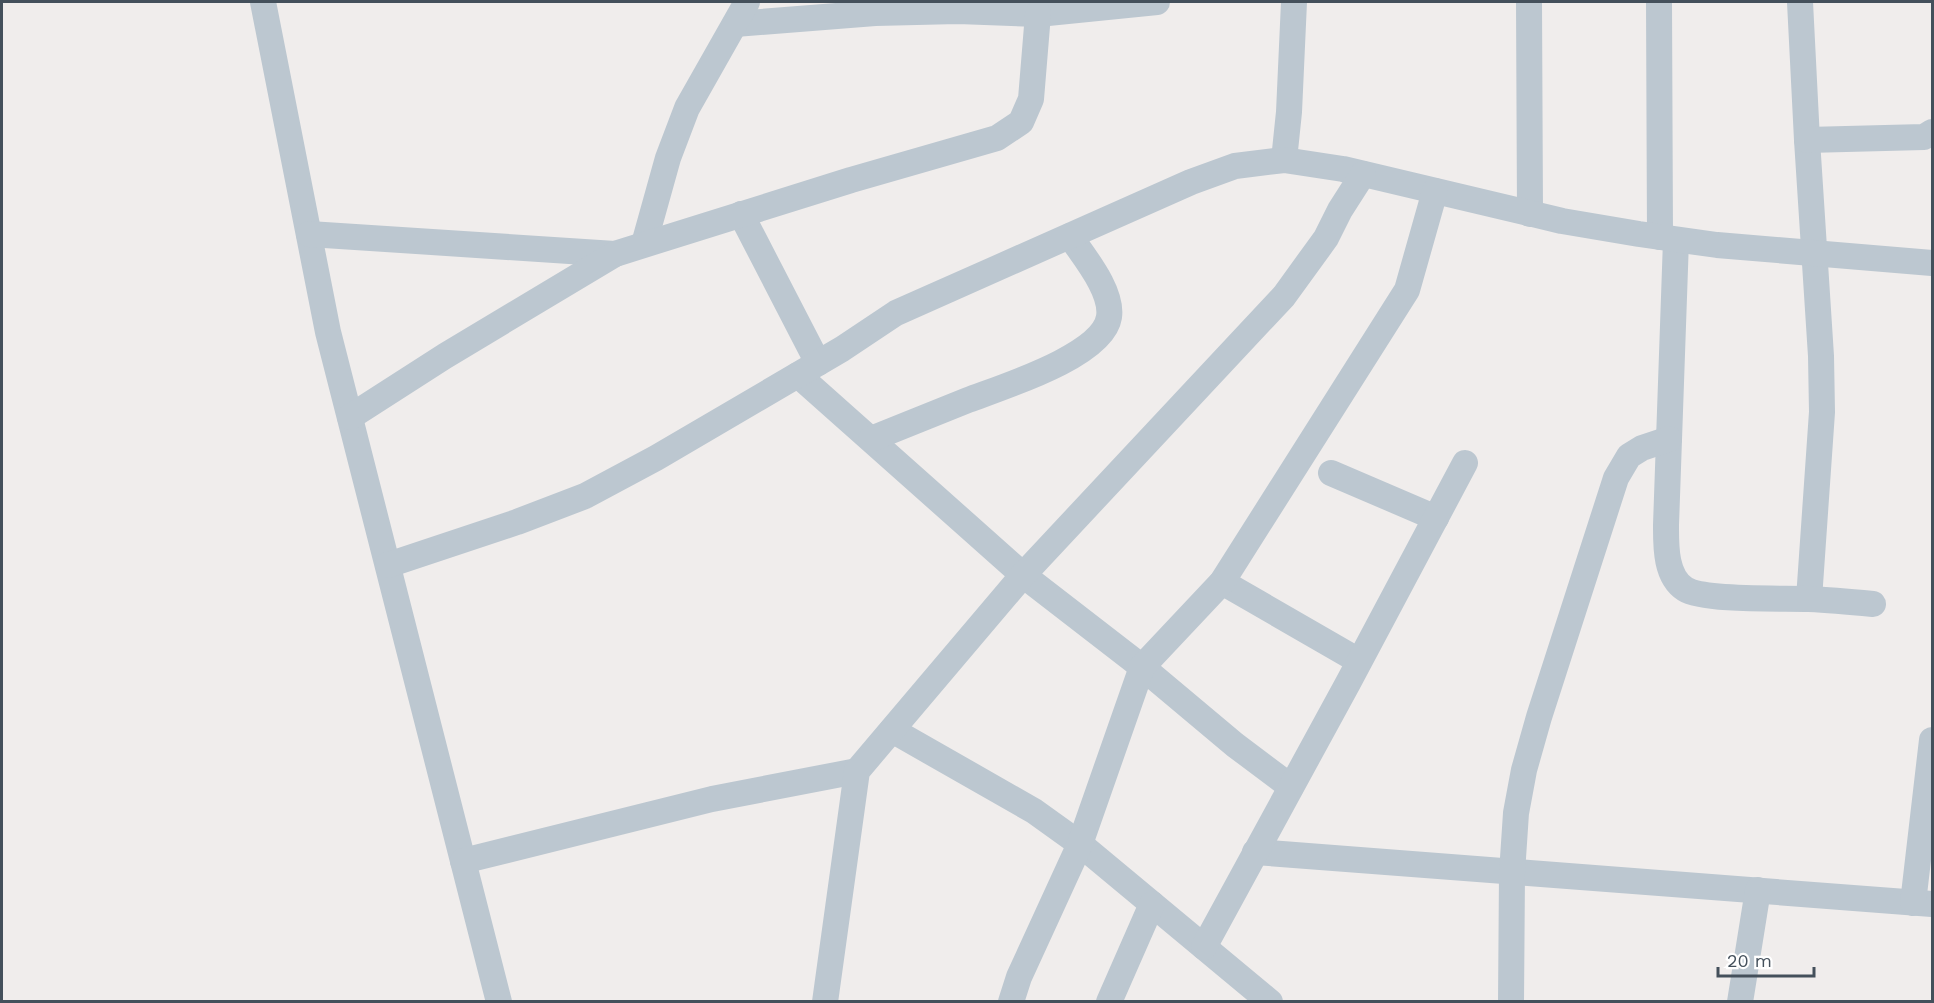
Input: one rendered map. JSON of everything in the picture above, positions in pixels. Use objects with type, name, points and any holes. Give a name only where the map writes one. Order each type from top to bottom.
[{"type":"street","points":[[263,2],[328,332],[499,1002]]},
{"type":"street","points":[[644,244],[668,158],[687,108],[741,13],[958,11],[1038,14],[1145,2]]},
{"type":"street","points":[[1284,160],[1289,112],[1294,2]]},
{"type":"street","points":[[1528,2],[1530,214]]},
{"type":"street","points":[[1659,2],[1668,238],[1669,439],[1665,525],[1667,558],[1673,575],[1684,589],[1704,596],[1809,599],[1873,604]]},
{"type":"street","points":[[1800,2],[1821,356],[1822,412],[1809,599]]},
{"type":"street","points":[[350,417],[445,356],[615,254],[996,138],[1005,133],[1021,122],[1031,99],[1038,14]]},
{"type":"street","points":[[1807,140],[1924,137],[1932,132]]},
{"type":"street","points":[[388,566],[585,496],[656,458],[808,369],[896,313],[1191,182],[1235,166],[1284,160],[1363,174],[1562,221],[1668,238],[1716,245],[1932,263]]},
{"type":"street","points":[[825,1002],[857,771],[1023,575],[1284,296],[1326,238],[1340,210],[1363,174]]},
{"type":"street","points":[[1011,1002],[1019,977],[1080,844],[1142,667],[1222,582],[1407,290],[1435,191]]},
{"type":"street","points":[[741,214],[808,369],[871,440],[1023,575],[1142,667],[1235,745],[1291,787]]},
{"type":"street","points":[[309,234],[615,254]]},
{"type":"street","points":[[871,440],[1023,381],[1079,352],[1104,332],[1109,316],[1103,286],[1070,236]]},
{"type":"street","points":[[1511,1002],[1512,873],[1516,813],[1524,770],[1616,478],[1629,456],[1642,448],[1669,439]]},
{"type":"street","points":[[1204,947],[1465,463]]},
{"type":"street","points":[[1331,473],[1436,518]]},
{"type":"street","points":[[1222,582],[1359,661]]},
{"type":"street","points":[[892,730],[1034,811],[1080,844],[1270,1002]]},
{"type":"street","points":[[1255,852],[1923,903],[1932,740]]},
{"type":"street","points":[[463,861],[712,799],[857,771]]},
{"type":"street","points":[[1740,1002],[1758,890]]},
{"type":"street","points":[[1109,1002],[1152,904]]}]
